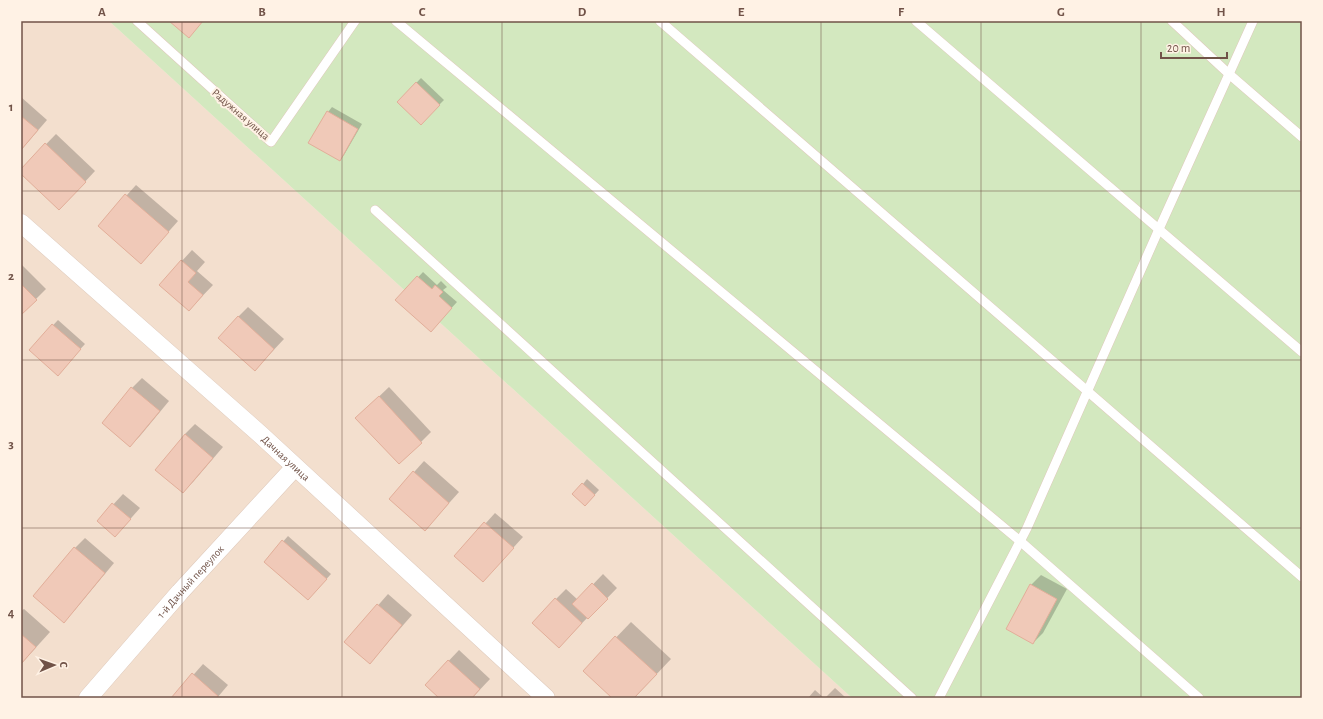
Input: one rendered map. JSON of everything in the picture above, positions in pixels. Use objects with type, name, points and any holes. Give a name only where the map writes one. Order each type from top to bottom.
[{"type":"street","name":"Дачная улица","points":[[21,223],[261,435],[546,698]]},
{"type":"street","name":"1-й Дачный переулок","points":[[88,698],[180,592],[295,467]]},
{"type":"lane","name":"Радужная улица","points":[[138,21],[271,142],[355,21]]},
{"type":"lane","points":[[396,21],[1020,541],[1199,698]]},
{"type":"lane","points":[[660,21],[1302,576]]},
{"type":"lane","points":[[916,21],[1302,352]]},
{"type":"lane","points":[[1172,21],[1229,74],[1302,137]]},
{"type":"lane","points":[[939,698],[1020,541],[1253,21]]},
{"type":"lane","points":[[375,210],[912,698]]},
{"type":"shaded area","points":[[21,21],[109,21],[852,698],[21,698]]},
{"type":"green space","points":[[109,21],[1302,21],[1302,698],[852,698]]},
{"type":"building","points":[[169,21],[203,21],[189,38]]},
{"type":"building","points":[[416,82],[440,105],[421,125],[397,102]]},
{"type":"building","points":[[327,111],[358,129],[340,161],[308,143]]},
{"type":"building","points":[[21,116],[38,130],[21,150]]},
{"type":"building","points":[[45,143],[86,182],[59,210],[21,174],[21,169]]},
{"type":"building","points":[[125,194],[169,232],[141,264],[98,226]]},
{"type":"building","points":[[181,260],[196,273],[188,282],[203,295],[189,311],[159,285]]},
{"type":"building","points":[[417,276],[432,289],[435,285],[443,292],[439,296],[452,308],[431,332],[395,300]]},
{"type":"building","points":[[21,284],[37,300],[21,315]]},
{"type":"building","points":[[238,316],[274,349],[255,371],[218,338]]},
{"type":"building","points":[[52,324],[81,349],[58,376],[29,350]]},
{"type":"building","points":[[131,387],[160,411],[130,447],[102,423]]},
{"type":"building","points":[[379,396],[422,443],[399,464],[355,418]]},
{"type":"building","points":[[185,434],[213,458],[183,493],[155,470]]},
{"type":"building","points":[[413,471],[449,503],[425,531],[389,499]]},
{"type":"building","points":[[582,483],[595,495],[585,506],[572,494]]},
{"type":"building","points":[[112,503],[131,519],[115,537],[97,521]]},
{"type":"building","points":[[484,522],[514,548],[483,582],[454,556]]},
{"type":"building","points":[[282,540],[327,579],[308,600],[264,562]]},
{"type":"building","points":[[74,547],[105,573],[64,623],[33,596]]},
{"type":"building","points":[[592,583],[608,599],[588,619],[572,604]]},
{"type":"building","points":[[1030,584],[1057,599],[1033,644],[1006,629]]},
{"type":"building","points":[[555,598],[582,623],[559,648],[532,623]]},
{"type":"building","points":[[377,604],[402,625],[370,664],[344,642]]},
{"type":"building","points":[[21,634],[36,647],[21,664]]},
{"type":"building","points":[[615,636],[657,674],[634,698],[612,698],[583,671]]},
{"type":"building","points":[[448,660],[480,689],[472,698],[439,698],[425,685]]},
{"type":"building","points":[[192,673],[218,696],[217,698],[171,698]]}]
